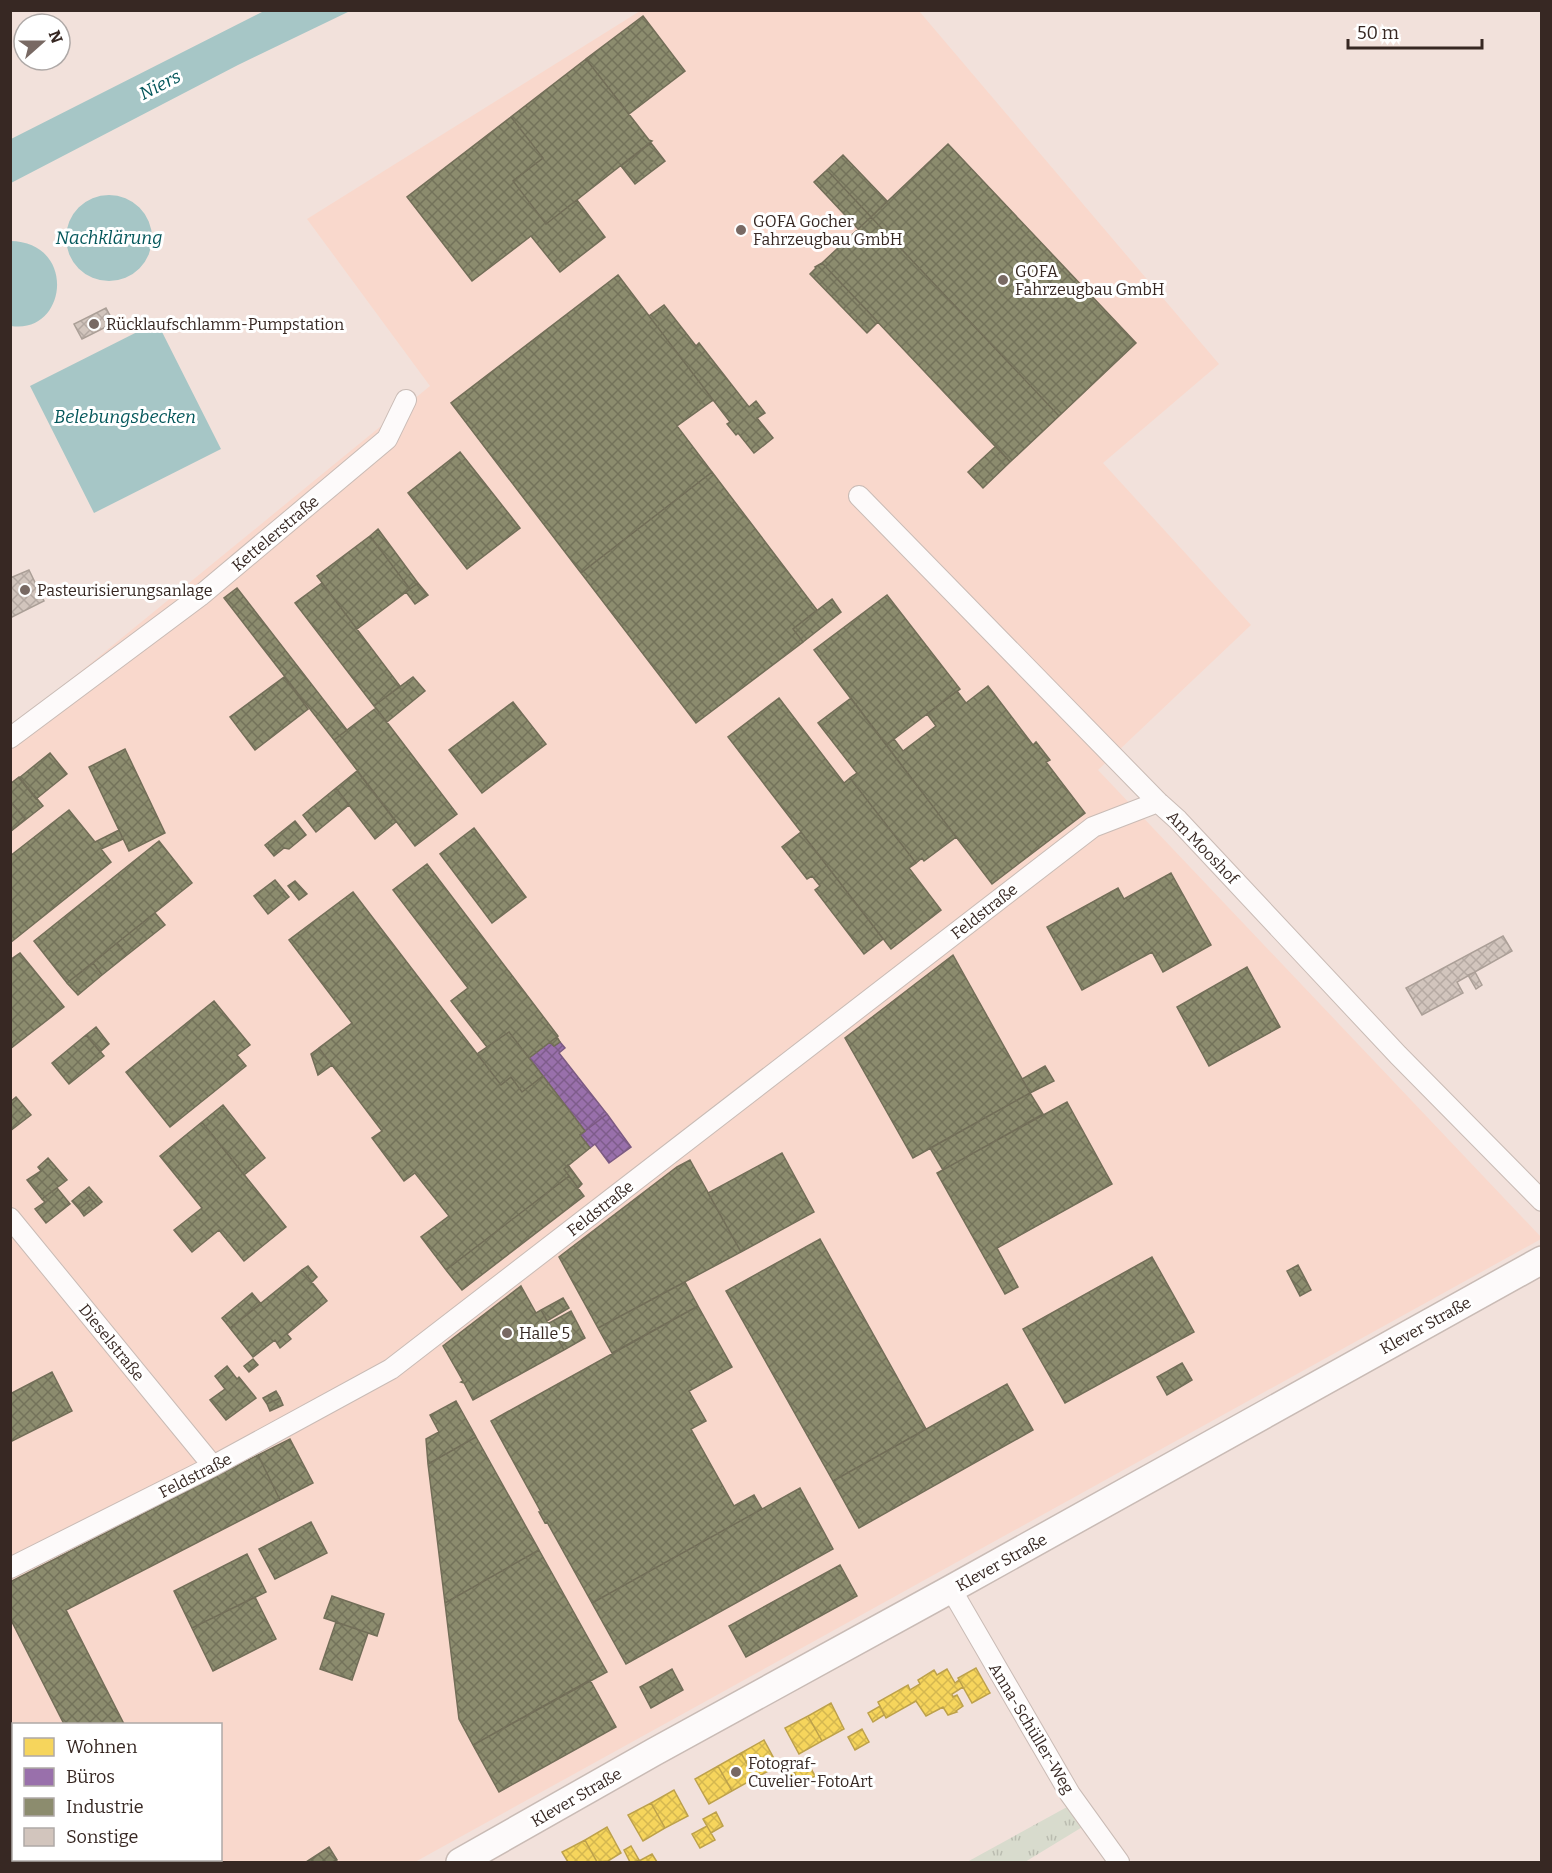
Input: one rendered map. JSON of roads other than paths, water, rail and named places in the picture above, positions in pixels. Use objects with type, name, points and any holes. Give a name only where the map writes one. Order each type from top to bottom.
[{"type":"street","name":"Kettelerstraße","points":[[10,738],[200,596],[380,445],[387,439],[406,400]]},
{"type":"street","name":"Am Mooshof","points":[[860,496],[1158,802],[1179,819],[1398,1055],[1542,1201]]},
{"type":"street","name":"Feldstraße","points":[[10,1568],[213,1466],[391,1369],[1093,827],[1158,802]]},
{"type":"street","name":"Dieselstraße","points":[[10,1218],[213,1466]]},
{"type":"street","name":"Klever Straße","points":[[460,1863],[664,1746],[1542,1260]]},
{"type":"street","name":"Anna-Schüller-Weg","points":[[951,1589],[1070,1794],[1119,1863]]},
{"type":"water","name":"Niers","points":[[266,10],[350,11],[238,65],[11,183],[11,139]]},
{"type":"water","name":"Nachklärung","points":[[109,195],[133,202],[145,214],[152,238],[145,262],[133,274],[109,281],[85,274],[73,262],[66,238],[73,214],[85,202]]},
{"type":"water","name":"Nachklärung","points":[[10,241],[32,245],[47,256],[55,271],[57,287],[53,303],[44,317],[30,325],[11,326]]},
{"type":"water","name":"Belebungsbecken","points":[[157,322],[221,449],[94,513],[30,386]]},
{"type":"place","name":"GOFA Gocher Fahrzeugbau GmbH","points":[[741,230]]},
{"type":"place","name":"GOFA Fahrzeugbau GmbH","points":[[1003,280]]},
{"type":"place","name":"Rücklaufschlamm-Pumpstation","points":[[94,324]]},
{"type":"place","name":"Pasteurisierungsanlage","points":[[25,590]]},
{"type":"place","name":"Halle 5","points":[[507,1333]]},
{"type":"place","name":"Fotograf- Cuvelier-FotoArt","points":[[736,1772]]}]
